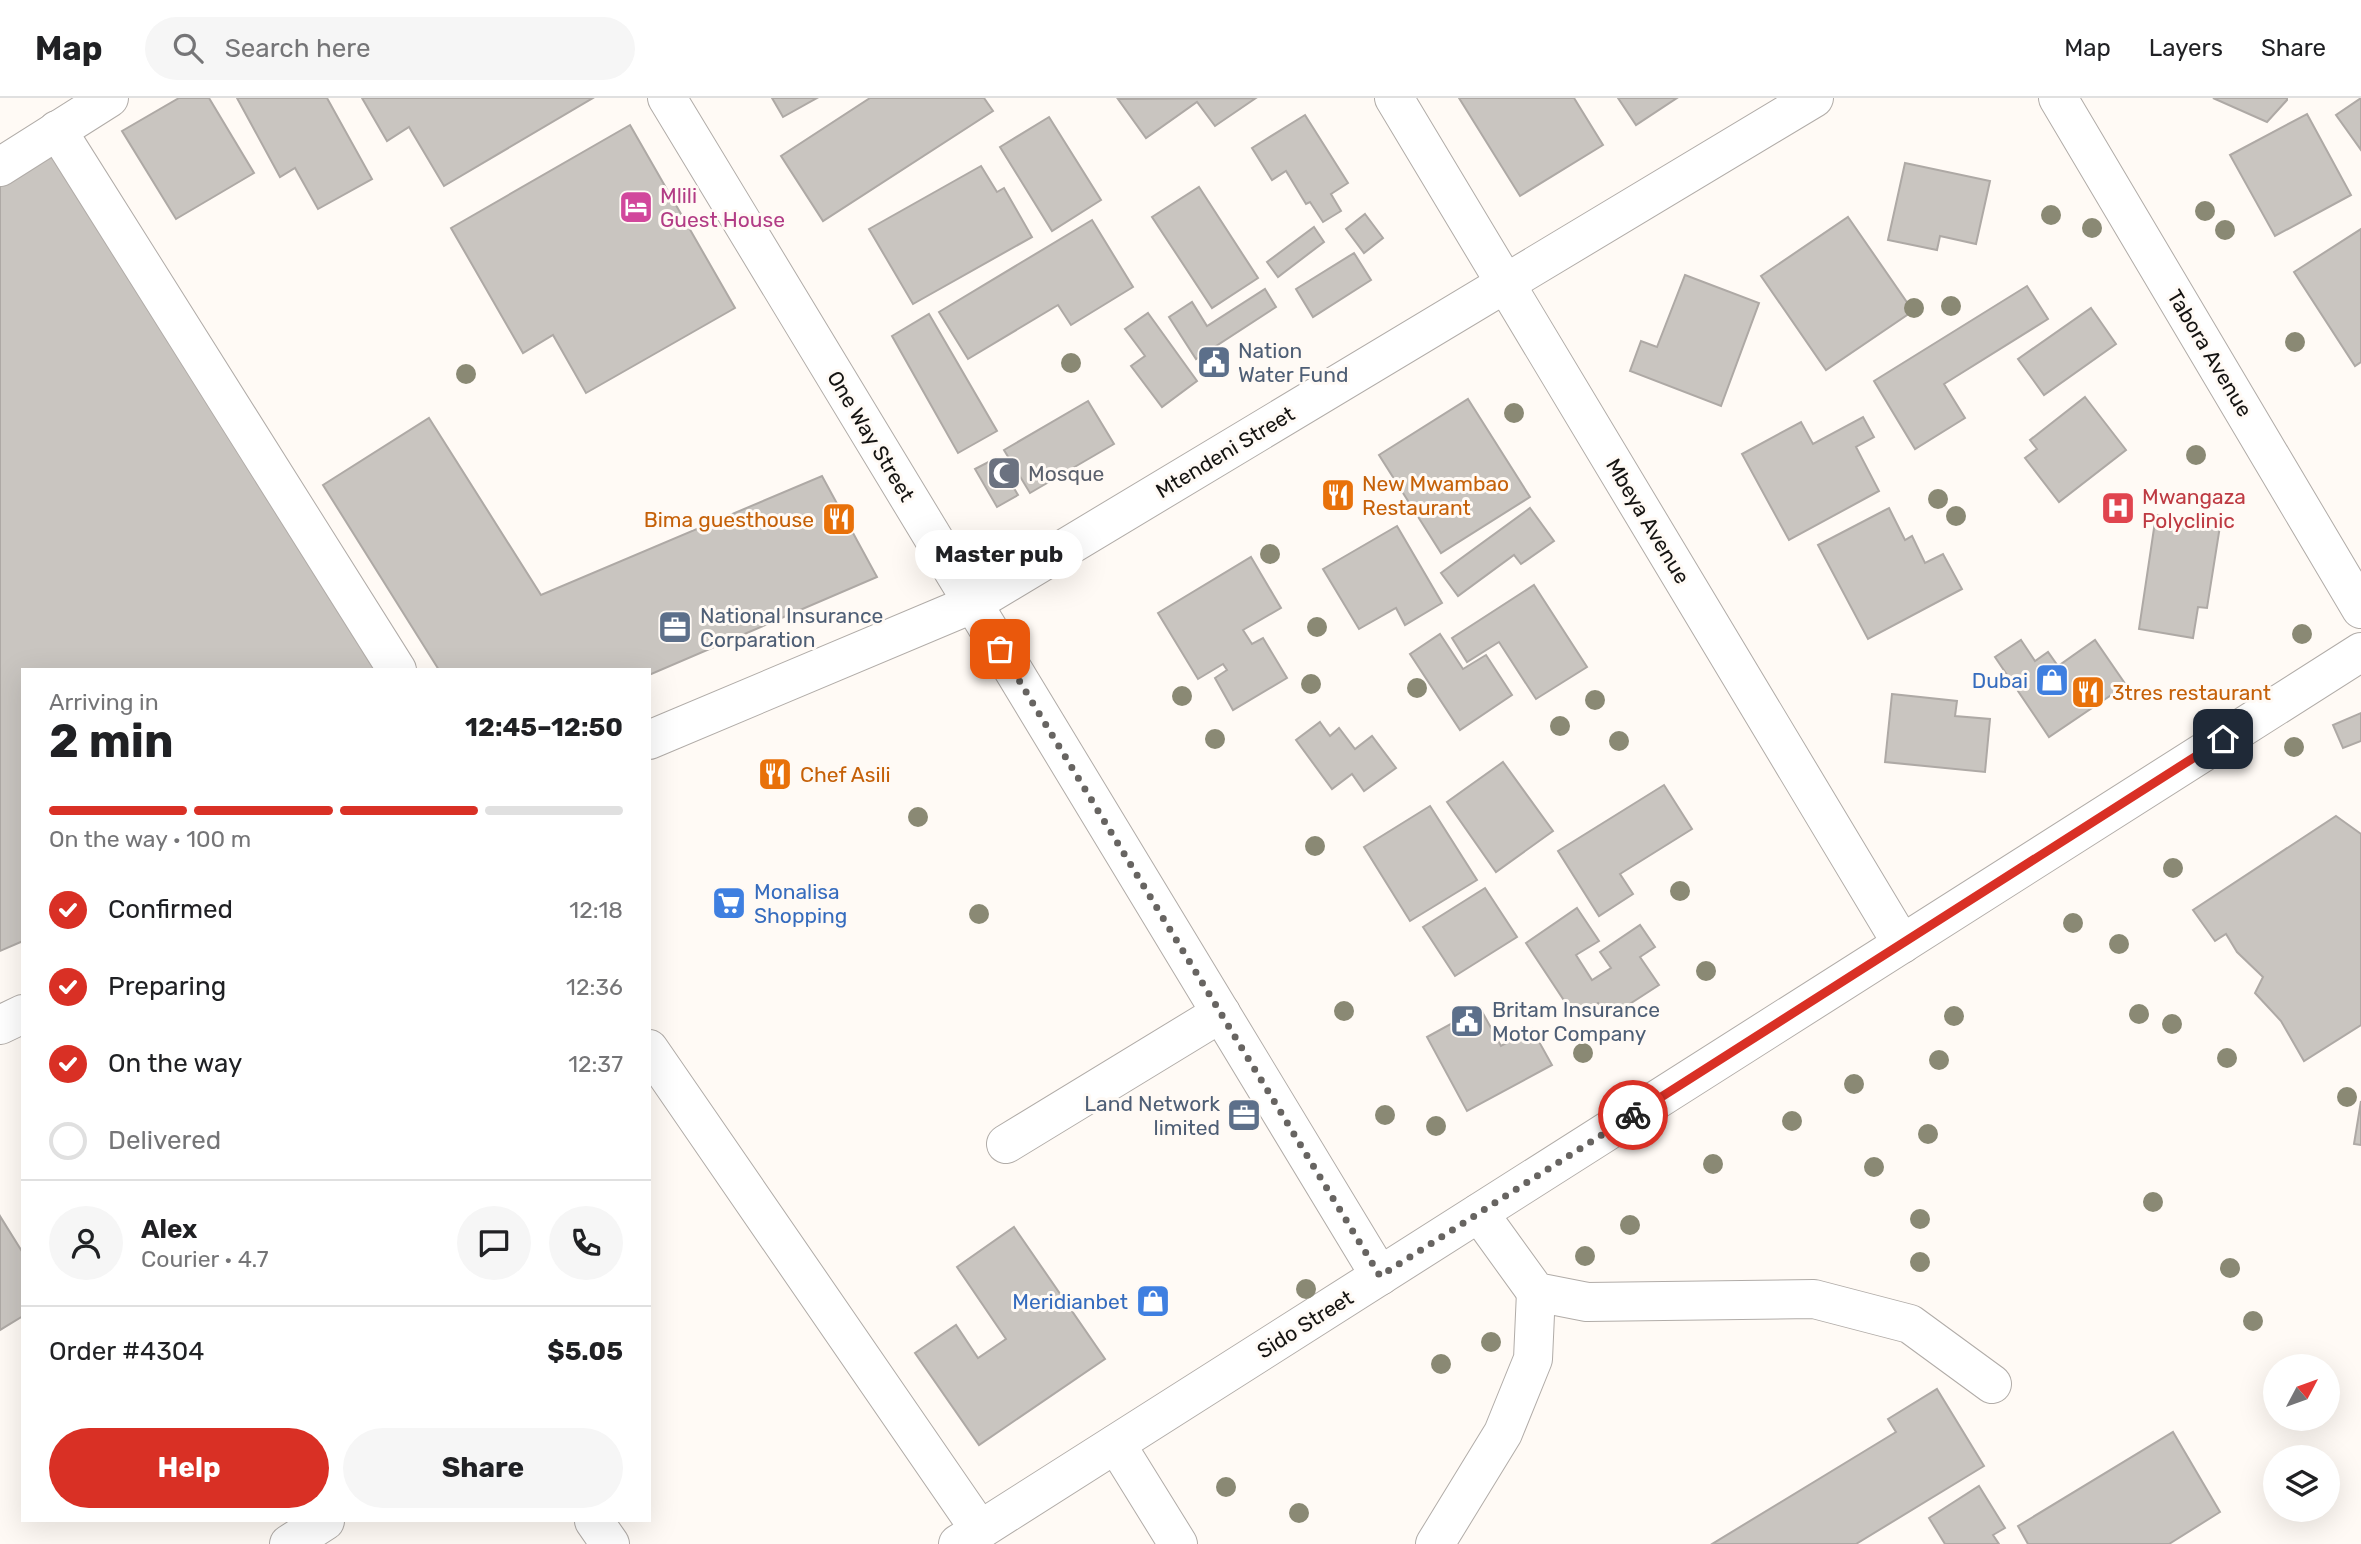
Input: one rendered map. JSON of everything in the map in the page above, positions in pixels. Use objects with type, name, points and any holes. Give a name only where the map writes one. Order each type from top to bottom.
[{"type":"street","points":[[0,167],[109,98]]},
{"type":"street","name":"One Way Street","points":[[667,98],[1380,1276]]},
{"type":"street","name":"Mbeya Avenue","points":[[1394,98],[1902,944]]},
{"type":"street","name":"Mtendeni Street","points":[[651,739],[972,604],[1814,98]]},
{"type":"street","name":"Tabora Avenue","points":[[2058,98],[2361,609]]},
{"type":"street","points":[[58,130],[396,668]]},
{"type":"street","name":"Sido Street","points":[[969,1537],[2361,652]]},
{"type":"street","points":[[1006,1144],[1221,1013]]},
{"type":"street","points":[[0,1025],[21,1015]]},
{"type":"street","points":[[651,1052],[969,1537]]},
{"type":"street","points":[[1435,1544],[1503,1433],[1533,1359],[1536,1292],[1479,1213]]},
{"type":"street","points":[[1536,1292],[1587,1302],[1814,1299],[1910,1324],[1992,1384]]},
{"type":"street","points":[[1116,1444],[1178,1544]]},
{"type":"street","points":[[289,1544],[323,1522]]},
{"type":"street","points":[[595,1522],[610,1544]]},
{"type":"building","points":[[179,98],[209,98],[254,173],[176,219],[122,131]]},
{"type":"building","points":[[237,98],[327,98],[372,179],[318,209],[295,168],[280,177]]},
{"type":"building","points":[[362,98],[593,98],[444,186],[409,127],[387,141]]},
{"type":"building","points":[[772,98],[817,98],[783,117]]},
{"type":"building","points":[[870,98],[984,98],[993,111],[823,221],[781,156]]},
{"type":"building","points":[[1256,98],[1215,126],[1197,102],[1146,138],[1118,99]]},
{"type":"building","points":[[1459,98],[1574,98],[1603,145],[1520,196]]},
{"type":"building","points":[[1618,98],[1677,98],[1636,125]]},
{"type":"building","points":[[2213,98],[2287,98],[2287,100],[2267,122]]},
{"type":"building","points":[[2361,98],[2361,150],[2336,115]]},
{"type":"building","points":[[2307,114],[2351,195],[2275,236],[2230,155]]},
{"type":"building","points":[[1305,115],[1348,183],[1331,194],[1341,211],[1323,222],[1310,202],[1306,204],[1286,171],[1272,180],[1252,148]]},
{"type":"building","points":[[1049,117],[1101,200],[1052,231],[1000,147]]},
{"type":"building","points":[[630,125],[735,308],[586,393],[553,335],[523,353],[451,228]]},
{"type":"building","points":[[50,149],[379,668],[21,668],[21,942],[0,951],[0,183]]},
{"type":"building","points":[[1905,163],[1990,181],[1976,244],[1940,236],[1937,250],[1888,240]]},
{"type":"building","points":[[981,166],[997,192],[1004,188],[1032,237],[913,304],[869,229]]},
{"type":"building","points":[[1199,187],[1258,278],[1212,308],[1152,217]]},
{"type":"building","points":[[1365,214],[1383,238],[1364,253],[1346,229]]},
{"type":"building","points":[[1848,217],[1913,311],[1826,370],[1761,276]]},
{"type":"building","points":[[1092,220],[1133,287],[1071,325],[1058,305],[968,359],[939,312]]},
{"type":"building","points":[[1314,227],[1324,242],[1278,277],[1267,262]]},
{"type":"building","points":[[2361,229],[2361,362],[2355,366],[2294,272]]},
{"type":"building","points":[[1354,253],[1371,280],[1313,317],[1296,289]]},
{"type":"building","points":[[1685,275],[1759,303],[1721,406],[1630,371],[1641,341],[1657,347]]},
{"type":"building","points":[[2027,286],[2048,319],[1944,384],[1965,418],[1915,449],[1874,381]]},
{"type":"building","points":[[1265,289],[1276,307],[1196,359],[1169,317],[1192,302],[1207,326]]},
{"type":"building","points":[[2091,308],[2116,344],[2044,395],[2018,359]]},
{"type":"building","points":[[1148,313],[1197,381],[1162,407],[1131,366],[1145,356],[1125,329]]},
{"type":"building","points":[[929,314],[997,431],[958,453],[892,336]]},
{"type":"building","points":[[2085,397],[2126,450],[2059,502],[2025,458],[2037,449],[2030,440]]},
{"type":"building","points":[[1468,399],[1530,497],[1441,553],[1379,455]]},
{"type":"building","points":[[1088,401],[1114,444],[1030,493],[1004,450]]},
{"type":"building","points":[[1863,417],[1874,437],[1856,447],[1879,491],[1789,540],[1742,454],[1801,422],[1813,444]]},
{"type":"building","points":[[429,418],[541,595],[822,476],[877,577],[651,674],[651,668],[438,668],[323,485]]},
{"type":"building","points":[[996,458],[1018,495],[997,507],[975,469]]},
{"type":"building","points":[[1530,508],[1554,541],[1521,564],[1514,555],[1458,596],[1441,573]]},
{"type":"building","points":[[1889,508],[1905,540],[1912,536],[1925,563],[1943,554],[1962,589],[1868,639],[1818,545]]},
{"type":"building","points":[[2156,515],[2220,526],[2207,608],[2198,607],[2193,638],[2139,629]]},
{"type":"building","points":[[1397,526],[1442,603],[1405,625],[1396,608],[1359,629],[1323,569]]},
{"type":"building","points":[[1251,557],[1281,608],[1243,630],[1252,644],[1263,638],[1287,678],[1233,710],[1215,678],[1227,670],[1223,664],[1198,679],[1158,613]]},
{"type":"building","points":[[1534,585],[1587,667],[1536,699],[1499,642],[1467,662],[1452,638]]},
{"type":"building","points":[[1440,634],[1463,669],[1486,655],[1512,695],[1460,730],[1410,654]]},
{"type":"building","points":[[2021,640],[2035,661],[2048,652],[2058,666],[2095,640],[2126,685],[2049,737],[1995,657]]},
{"type":"building","points":[[1892,694],[1957,701],[1955,716],[1990,719],[1985,772],[1885,762]]},
{"type":"building","points":[[2361,713],[2361,741],[2343,748],[2333,725]]},
{"type":"building","points":[[1320,722],[1330,736],[1339,728],[1355,749],[1372,736],[1396,768],[1364,791],[1352,774],[1332,789],[1296,740]]},
{"type":"building","points":[[1503,762],[1553,831],[1496,872],[1447,802]]},
{"type":"building","points":[[1664,785],[1692,829],[1620,874],[1633,894],[1599,916],[1558,851]]},
{"type":"building","points":[[1430,806],[1477,880],[1410,921],[1364,847]]},
{"type":"building","points":[[2336,816],[2361,834],[2361,1025],[2304,1061],[2281,1021],[2255,993],[2263,977],[2237,952],[2226,934],[2215,941],[2193,910]]},
{"type":"building","points":[[1485,888],[1517,937],[1455,976],[1423,927]]},
{"type":"building","points":[[1577,908],[1599,941],[1576,955],[1592,980],[1611,968],[1600,952],[1640,925],[1655,947],[1640,957],[1659,985],[1608,1018],[1598,1003],[1575,1017],[1526,943]]},
{"type":"building","points":[[1480,1008],[1501,1046],[1532,1029],[1552,1065],[1467,1111],[1427,1037]]},
{"type":"building","points":[[2361,1101],[2361,1145],[2354,1144]]},
{"type":"building","points":[[0,1216],[21,1250],[21,1317],[0,1330]]},
{"type":"building","points":[[1014,1227],[1105,1359],[979,1445],[915,1353],[956,1325],[978,1358],[1006,1339],[957,1267]]},
{"type":"building","points":[[1937,1389],[1984,1466],[1856,1544],[1712,1544],[1896,1432],[1888,1419]]},
{"type":"building","points":[[2173,1432],[2220,1512],[2169,1544],[2028,1544],[2018,1526]]},
{"type":"building","points":[[1979,1486],[2005,1528],[1993,1535],[1999,1544],[1945,1544],[1929,1518]]},
{"type":"way so far","points":[[1000,649],[1380,1276],[1633,1115]]},
{"type":"place","name":"Mlili Guest House","points":[[636,207]]},
{"type":"place","name":"Nation Water Fund","points":[[1214,362]]},
{"type":"place","name":"Mosque","points":[[1004,473]]},
{"type":"place","name":"New Mwambao Restaurant","points":[[1338,495]]},
{"type":"place","name":"Mwangaza Polyclinic","points":[[2118,508]]},
{"type":"place","name":"Bima guesthouse","points":[[839,519]]},
{"type":"place","name":"National Insurance Corparation","points":[[675,627]]},
{"type":"place","name":"Master pub","points":[[1000,649]]},
{"type":"place","name":"Dubai","points":[[2052,680]]},
{"type":"place","name":"3tres restaurant","points":[[2088,692]]},
{"type":"place","name":"Chef Asili","points":[[775,774]]},
{"type":"place","name":"Monalisa Shopping","points":[[729,903]]},
{"type":"place","name":"Britam Insurance Motor Company","points":[[1467,1021]]},
{"type":"place","name":"Land Network limited","points":[[1244,1115]]},
{"type":"place","name":"Meridianbet","points":[[1153,1301]]},
{"type":"route","points":[[1633,1115],[2223,739]]}]
